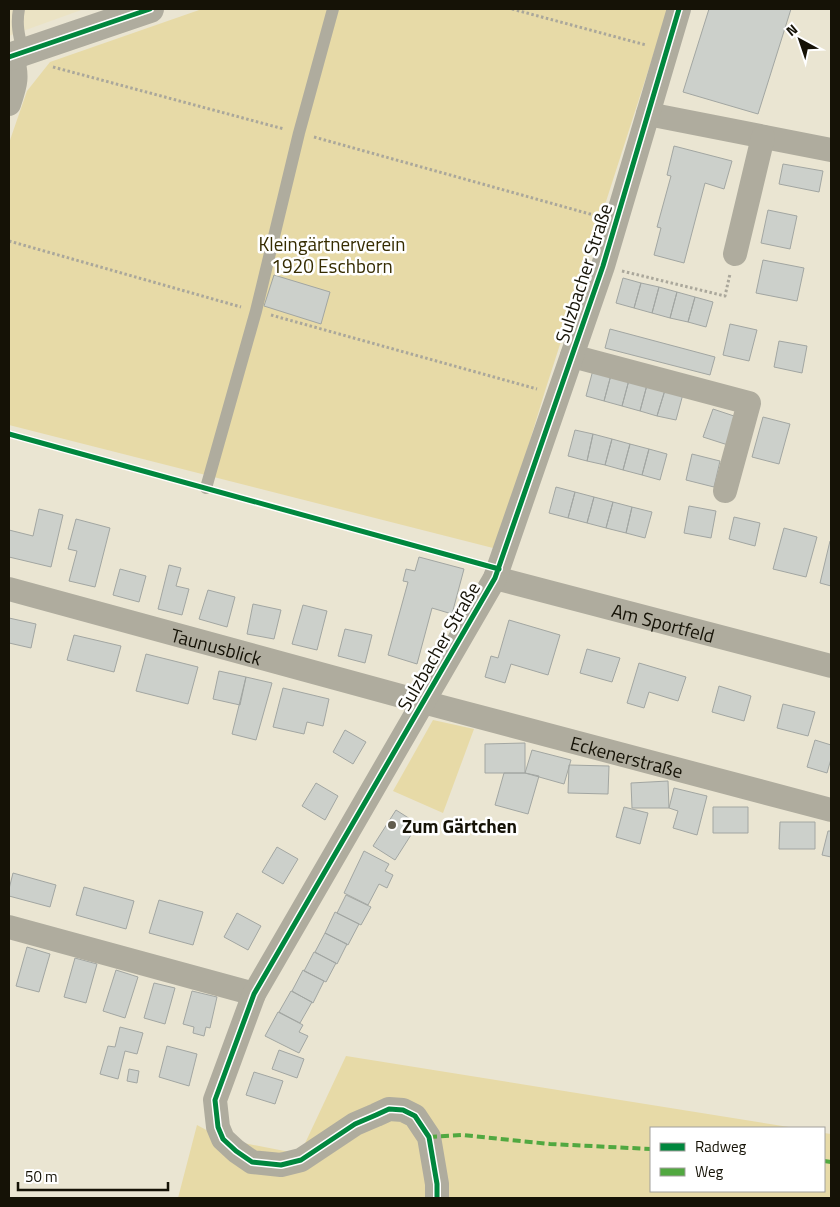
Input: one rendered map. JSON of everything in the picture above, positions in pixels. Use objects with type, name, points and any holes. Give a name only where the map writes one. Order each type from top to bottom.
[{"type":"street","points":[[9,104],[16,84],[15,55],[150,9]]},
{"type":"street","name":"Sulzbacher Straße","points":[[437,1191],[429,1137],[415,1116],[403,1110],[389,1109],[355,1124],[301,1160],[281,1165],[252,1162],[223,1140],[218,1127],[215,1100],[254,994],[495,578],[603,266],[679,9]]},
{"type":"street","points":[[648,114],[831,150]]},
{"type":"street","points":[[735,254],[763,137]]},
{"type":"street","name":"Sulzbacher Straße","points":[[572,356],[749,403],[725,491]]},
{"type":"street","name":"Am Sportfeld","points":[[495,578],[831,666]]},
{"type":"street","name":"Taunusblick","points":[[9,589],[423,702]]},
{"type":"street","name":"Eckenerstraße","points":[[423,702],[831,810]]},
{"type":"street","points":[[9,927],[254,994]]},
{"type":"lane","points":[[15,55],[19,9]]},
{"type":"lane","points":[[206,488],[256,311],[299,133],[333,9]]},
{"type":"path","points":[[512,9],[646,45]]},
{"type":"path","points":[[48,66],[602,217]]},
{"type":"path","points":[[9,241],[545,391]]},
{"type":"path","points":[[616,270],[725,296],[735,254]]},
{"type":"shaded area","points":[[9,9],[84,9],[9,36]]},
{"type":"green space","name":"Kleingärtnerverein 1920 Eschborn","points":[[202,9],[668,9],[545,391],[497,549],[9,425],[9,143],[27,91],[50,62]]},
{"type":"green space","points":[[433,720],[474,729],[443,813],[393,791]]},
{"type":"green space","points":[[346,1056],[789,1127],[650,1127],[650,1192],[825,1192],[825,1133],[831,1134],[831,1198],[178,1198],[197,1125],[223,1139],[300,1154]]},
{"type":"building","points":[[709,9],[791,9],[758,114],[683,92]]},
{"type":"building","points":[[674,146],[732,161],[724,189],[705,183],[684,263],[654,255],[661,228],[657,227],[671,176],[667,175]]},
{"type":"building","points":[[783,164],[823,171],[819,192],[779,184]]},
{"type":"building","points":[[768,210],[797,216],[790,249],[761,243]]},
{"type":"building","points":[[763,260],[804,268],[797,301],[756,293]]},
{"type":"building","points":[[274,275],[330,292],[321,324],[264,306]]},
{"type":"building","points":[[623,278],[641,283],[634,308],[616,303]]},
{"type":"building","points":[[641,283],[659,287],[652,313],[634,308]]},
{"type":"building","points":[[659,287],[677,292],[670,318],[652,313]]},
{"type":"building","points":[[677,292],[695,297],[688,322],[670,318]]},
{"type":"building","points":[[695,297],[713,302],[706,327],[688,322]]},
{"type":"building","points":[[730,324],[757,330],[749,361],[723,355]]},
{"type":"building","points":[[610,329],[715,357],[710,375],[605,348]]},
{"type":"building","points":[[779,341],[807,346],[802,373],[774,367]]},
{"type":"building","points":[[593,370],[611,375],[604,401],[586,396]]},
{"type":"building","points":[[611,375],[629,380],[622,406],[604,401]]},
{"type":"building","points":[[629,380],[647,385],[640,411],[622,406]]},
{"type":"building","points":[[647,385],[665,390],[657,416],[640,411]]},
{"type":"building","points":[[665,390],[683,394],[676,420],[657,416]]},
{"type":"building","points":[[713,409],[737,417],[728,445],[703,437]]},
{"type":"building","points":[[763,417],[790,424],[779,464],[752,457]]},
{"type":"building","points":[[575,430],[593,434],[587,461],[568,456]]},
{"type":"building","points":[[593,434],[612,439],[605,465],[587,461]]},
{"type":"building","points":[[612,439],[630,444],[623,470],[605,465]]},
{"type":"building","points":[[630,444],[649,449],[642,475],[623,470]]},
{"type":"building","points":[[649,449],[667,454],[660,480],[642,475]]},
{"type":"building","points":[[692,454],[720,461],[714,487],[686,480]]},
{"type":"building","points":[[556,487],[575,492],[568,518],[549,513]]},
{"type":"building","points":[[575,492],[594,497],[587,523],[568,518]]},
{"type":"building","points":[[594,497],[613,502],[606,528],[587,523]]},
{"type":"building","points":[[613,502],[632,507],[626,533],[606,528]]},
{"type":"building","points":[[689,506],[716,511],[711,538],[684,533]]},
{"type":"building","points":[[632,507],[652,512],[645,538],[626,533]]},
{"type":"building","points":[[39,509],[63,515],[51,567],[9,557],[9,530],[33,536]]},
{"type":"building","points":[[734,517],[760,523],[755,546],[729,539]]},
{"type":"building","points":[[76,519],[110,528],[95,587],[69,581],[77,551],[68,549]]},
{"type":"building","points":[[784,528],[817,537],[806,577],[773,569]]},
{"type":"building","points":[[831,541],[831,586],[820,583]]},
{"type":"building","points":[[419,557],[464,569],[452,614],[432,608],[417,664],[388,655],[408,582],[403,581],[406,569],[415,571]]},
{"type":"building","points":[[169,565],[181,568],[176,586],[189,589],[182,615],[158,609]]},
{"type":"building","points":[[120,569],[146,576],[139,602],[113,595]]},
{"type":"building","points":[[208,590],[235,597],[227,627],[199,619]]},
{"type":"building","points":[[253,604],[281,610],[274,639],[247,634]]},
{"type":"building","points":[[303,605],[327,611],[317,650],[292,644]]},
{"type":"building","points":[[9,618],[36,624],[31,648],[9,643]]},
{"type":"building","points":[[509,620],[560,635],[548,675],[511,664],[505,683],[485,677],[491,656],[498,658]]},
{"type":"building","points":[[345,629],[372,635],[365,663],[338,656]]},
{"type":"building","points":[[74,635],[121,646],[114,672],[67,660]]},
{"type":"building","points":[[587,649],[620,658],[612,682],[580,673]]},
{"type":"building","points":[[146,654],[198,667],[188,704],[136,691]]},
{"type":"building","points":[[639,663],[686,677],[678,701],[649,692],[644,708],[627,703]]},
{"type":"building","points":[[219,671],[246,677],[240,705],[213,699]]},
{"type":"building","points":[[246,677],[272,683],[256,740],[232,734]]},
{"type":"building","points":[[719,686],[751,696],[744,721],[712,712]]},
{"type":"building","points":[[283,688],[329,699],[323,726],[307,722],[304,734],[273,727]]},
{"type":"building","points":[[783,704],[815,712],[808,736],[777,728]]},
{"type":"building","points":[[345,730],[366,742],[353,764],[333,752]]},
{"type":"building","points":[[815,740],[831,745],[831,759],[827,773],[807,767]]},
{"type":"building","points":[[525,743],[525,773],[485,773],[485,744]]},
{"type":"building","points":[[532,750],[571,760],[564,784],[525,773]]},
{"type":"building","points":[[569,765],[609,766],[608,794],[568,793]]},
{"type":"building","points":[[504,773],[525,773],[539,776],[528,814],[495,805]]},
{"type":"building","points":[[668,781],[669,808],[632,808],[631,783]]},
{"type":"building","points":[[316,783],[338,796],[325,820],[302,806]]},
{"type":"building","points":[[674,788],[707,796],[697,835],[673,828],[678,811],[669,808]]},
{"type":"building","points":[[624,807],[648,813],[640,844],[616,837]]},
{"type":"building","points":[[713,807],[748,807],[748,833],[713,833]]},
{"type":"building","points":[[396,810],[418,824],[395,860],[373,846]]},
{"type":"building","points":[[780,822],[815,822],[815,849],[779,849]]},
{"type":"building","points":[[828,831],[831,831],[831,857],[822,855]]},
{"type":"building","points":[[277,847],[298,859],[283,884],[262,872]]},
{"type":"building","points":[[364,851],[389,864],[385,871],[393,875],[387,888],[379,884],[368,905],[344,893]]},
{"type":"building","points":[[13,873],[56,885],[50,907],[9,896]]},
{"type":"building","points":[[84,887],[134,901],[126,929],[76,915]]},
{"type":"building","points":[[346,895],[371,907],[361,925],[337,913]]},
{"type":"building","points":[[159,900],[203,912],[193,945],[149,933]]},
{"type":"building","points":[[335,912],[359,924],[348,945],[325,933]]},
{"type":"building","points":[[237,913],[261,926],[248,950],[224,937]]},
{"type":"building","points":[[325,933],[347,944],[337,964],[315,952]]},
{"type":"building","points":[[27,947],[50,954],[39,992],[16,986]]},
{"type":"building","points":[[314,952],[336,963],[326,982],[304,971]]},
{"type":"building","points":[[75,958],[97,964],[86,1003],[64,997]]},
{"type":"building","points":[[116,970],[138,977],[125,1018],[103,1011]]},
{"type":"building","points":[[303,970],[324,981],[313,1003],[292,991]]},
{"type":"building","points":[[154,983],[175,988],[165,1024],[144,1018]]},
{"type":"building","points":[[192,991],[217,997],[210,1028],[206,1027],[204,1036],[193,1033],[194,1027],[183,1024]]},
{"type":"building","points":[[291,991],[312,1002],[300,1023],[279,1012]]},
{"type":"building","points":[[278,1012],[303,1025],[299,1032],[308,1036],[299,1053],[265,1036]]},
{"type":"building","points":[[120,1027],[143,1033],[137,1054],[125,1051],[118,1079],[100,1074],[108,1046],[115,1047]]},
{"type":"building","points":[[167,1046],[197,1054],[189,1086],[159,1077]]},
{"type":"building","points":[[279,1050],[304,1059],[297,1078],[272,1069]]},
{"type":"building","points":[[129,1069],[139,1071],[137,1083],[127,1081]]},
{"type":"building","points":[[254,1072],[283,1081],[275,1104],[246,1095]]},
{"type":"marked path","points":[[429,1137],[462,1135],[550,1144],[650,1149]]},
{"type":"marked path","points":[[825,1161],[831,1162]]},
{"type":"cycle path","points":[[9,57],[150,9]]},
{"type":"cycle path","points":[[437,1198],[437,1184],[429,1137],[415,1116],[403,1110],[389,1109],[355,1124],[301,1160],[281,1165],[252,1162],[223,1139],[218,1127],[215,1100],[254,994],[495,578],[603,266],[679,9]]},
{"type":"cycle path","points":[[9,434],[499,569]]},
{"type":"place","name":"Zum Gärtchen","points":[[392,825]]}]
